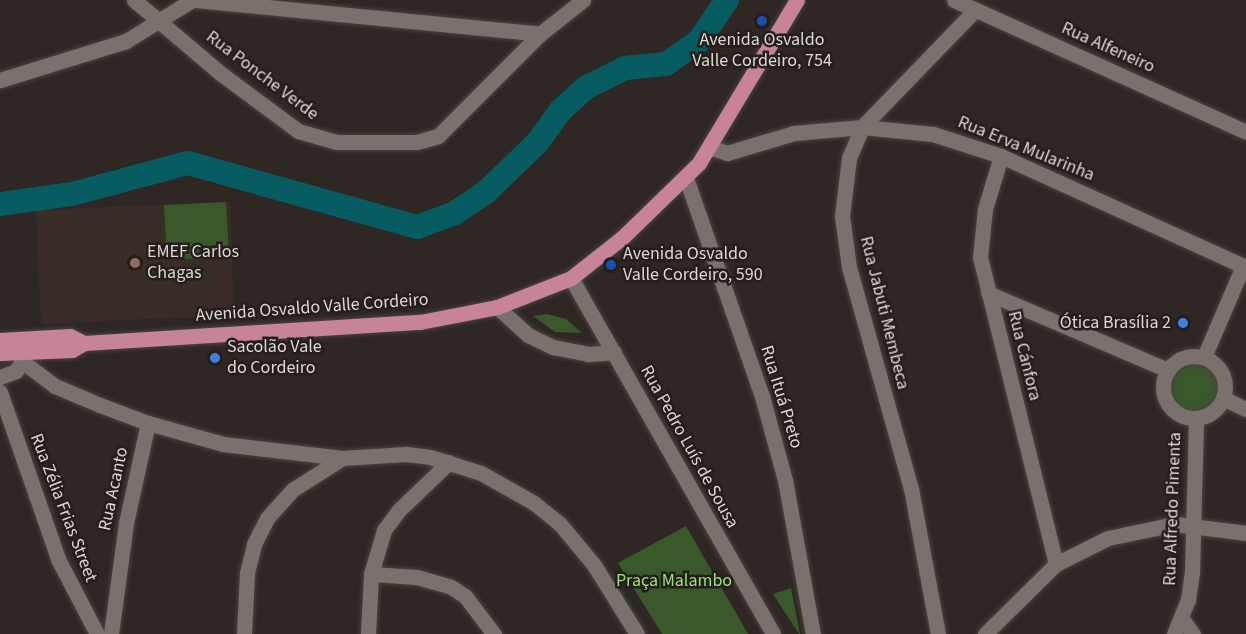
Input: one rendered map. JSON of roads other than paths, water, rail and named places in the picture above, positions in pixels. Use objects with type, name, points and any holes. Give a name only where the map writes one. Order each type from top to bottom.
[{"type":"main road","name":"Avenida Osvaldo Valle Cordeiro","points":[[0,353],[26,351],[70,336],[84,343],[385,326],[497,306],[571,278],[623,237],[686,178],[709,147],[797,0]]},
{"type":"main road","name":"Avenida Osvaldo Valle Cordeiro","points":[[0,340],[26,351]]},
{"type":"street","name":"Rua Ponche Verde","points":[[134,0],[220,73],[298,131],[337,142],[417,142],[438,136],[540,34],[583,0]]},
{"type":"street","points":[[1,78],[126,40],[194,0],[271,3],[540,34]]},
{"type":"street","name":"Rua Alfeneiro","points":[[954,0],[1246,132]]},
{"type":"street","name":"Rua Jabuti Membeca","points":[[938,634],[911,489],[846,251],[843,193],[849,158],[862,127],[975,10]]},
{"type":"street","name":"Rua Erva Mularinha","points":[[709,147],[727,153],[794,133],[862,127],[933,134],[1001,156],[1245,267]]},
{"type":"street","name":"Rua Cánfora","points":[[1001,156],[980,236],[988,293],[1056,564]]},
{"type":"street","name":"Rua Ituá Preto","points":[[686,178],[765,406],[785,480],[813,634]]},
{"type":"street","points":[[1204,357],[1245,267]]},
{"type":"street","name":"Rua Pedro Luís de Sousa","points":[[571,278],[773,634]]},
{"type":"street","points":[[988,293],[1168,370]]},
{"type":"street","points":[[497,306],[528,335],[547,345],[588,354],[614,352]]},
{"type":"street","points":[[0,377],[16,370],[26,351],[55,386],[148,423],[224,444],[342,458],[406,454],[449,462],[505,485],[560,524],[594,565],[638,634]]},
{"type":"street","points":[[1184,357],[1204,357],[1220,369],[1225,388],[1223,398],[1212,412],[1196,419],[1178,414],[1165,399],[1162,389],[1168,370],[1184,357]]},
{"type":"street","name":"Rua Zélia Frias Street","points":[[0,392],[58,559],[97,634]]},
{"type":"street","points":[[1223,398],[1246,409]]},
{"type":"street","name":"Rua Alfredo Pimenta","points":[[1174,634],[1182,619],[1192,573],[1196,419]]},
{"type":"street","name":"Rua Acanto","points":[[111,634],[126,523],[148,423]]},
{"type":"street","points":[[244,634],[247,573],[254,544],[268,517],[292,490],[342,458]]},
{"type":"street","points":[[368,634],[371,574],[384,530],[399,510],[449,462]]},
{"type":"street","points":[[985,634],[1056,564],[1108,538],[1154,526],[1192,523],[1246,533]]},
{"type":"street","points":[[371,574],[417,577],[452,587],[465,596],[492,633]]},
{"type":"street","points":[[1182,619],[1193,634]]},
{"type":"waterway","points":[[0,204],[72,194],[188,163],[417,227],[455,213],[485,193],[537,143],[560,111],[587,87],[625,68],[666,64],[699,41],[727,0]]},
{"type":"place","name":"Avenida Osvaldo Valle Cordeiro, 754","points":[[762,21]]},
{"type":"place","name":"EMEF Carlos Chagas","points":[[135,263]]},
{"type":"place","name":"Avenida Osvaldo Valle Cordeiro, 590","points":[[611,265]]},
{"type":"place","name":"Ótica Brasília 2","points":[[1183,323]]},
{"type":"place","name":"Sacolão Vale do Cordeiro","points":[[215,358]]},
{"type":"park label","name":"Praça Malambo","points":[[674,581]]}]
